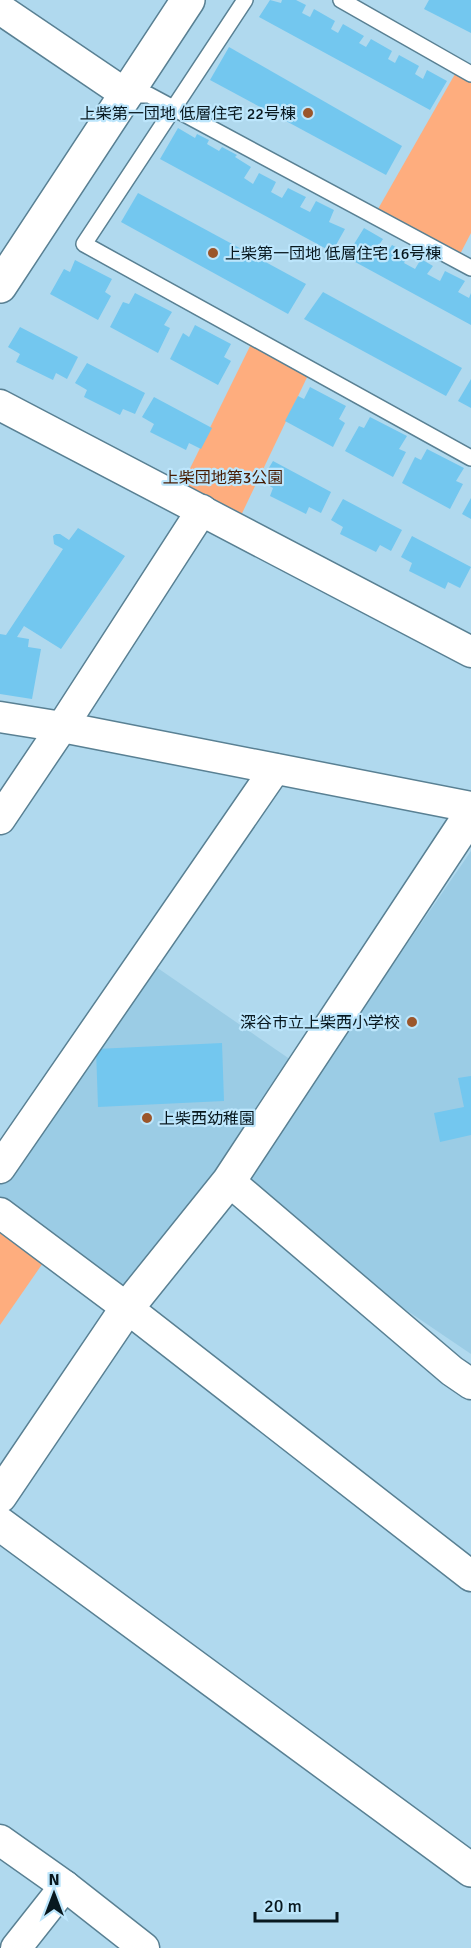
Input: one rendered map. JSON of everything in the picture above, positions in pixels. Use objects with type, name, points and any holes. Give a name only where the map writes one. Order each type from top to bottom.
[{"type":"street","points":[[0,286],[188,0]]},
{"type":"street","points":[[0,9],[127,95]]},
{"type":"street","points":[[0,405],[471,652]]},
{"type":"street","points":[[0,819],[202,510]]},
{"type":"street","points":[[0,717],[62,727],[471,807]]},
{"type":"street","points":[[0,1168],[275,769]]},
{"type":"street","points":[[0,1496],[127,1308],[229,1181],[471,814]]},
{"type":"street","points":[[229,1181],[452,1371],[471,1384]]},
{"type":"street","points":[[0,1213],[127,1308],[471,1576]]},
{"type":"street","points":[[0,1524],[471,1870]]},
{"type":"street","points":[[0,1840],[65,1886],[144,1948]]},
{"type":"street","points":[[16,1948],[65,1886]]},
{"type":"lane","points":[[245,0],[84,244],[471,458]]},
{"type":"lane","points":[[341,0],[471,74]]},
{"type":"lane","points":[[127,95],[149,95],[471,268]]},
{"type":"shaded area","name":"深谷市立上柴西小学校","points":[[471,851],[471,1354],[235,1194]]},
{"type":"shaded area","name":"上柴西幼稚園","points":[[146,960],[294,1062],[126,1303],[0,1210],[0,1174]]},
{"type":"green space","points":[[459,67],[471,74],[471,233],[457,260],[374,216]]},
{"type":"green space","name":"上柴団地第3公園","points":[[254,338],[311,369],[235,528],[176,497]]},
{"type":"green space","points":[[0,1227],[45,1260],[0,1325]]},
{"type":"building","points":[[270,0],[281,3],[282,0],[296,0],[306,5],[302,13],[310,17],[314,9],[335,21],[331,29],[338,33],[343,24],[364,36],[359,43],[366,47],[371,39],[392,51],[388,59],[395,63],[399,55],[419,66],[415,74],[423,79],[427,70],[447,81],[430,110],[259,17]]},
{"type":"building","points":[[429,0],[471,0],[471,33],[424,9]]},
{"type":"building","name":"上柴第一団地 低層住宅 22号棟","points":[[229,47],[402,146],[386,175],[210,80]]},
{"type":"building","points":[[178,128],[195,138],[197,134],[209,140],[207,144],[219,151],[222,147],[237,155],[235,157],[251,167],[244,178],[253,184],[259,173],[276,182],[271,192],[282,198],[288,188],[306,197],[300,207],[310,212],[316,201],[334,210],[329,222],[345,229],[332,252],[160,159]]},
{"type":"building","name":"上柴第一団地 低層住宅 16号棟","points":[[138,193],[306,284],[288,314],[121,222]]},
{"type":"building","points":[[364,228],[383,239],[377,248],[386,254],[392,245],[409,254],[404,263],[415,269],[421,259],[433,266],[427,274],[440,281],[445,271],[465,281],[458,292],[469,298],[471,293],[471,325],[346,257]]},
{"type":"building","points":[[75,260],[112,279],[105,292],[111,296],[98,320],[50,294],[64,269],[70,272]]},
{"type":"building","points":[[323,292],[462,368],[446,396],[304,319]]},
{"type":"building","points":[[135,293],[172,312],[164,325],[170,328],[158,353],[110,327],[123,302],[129,304]]},
{"type":"building","points":[[195,325],[231,344],[224,357],[231,361],[218,385],[170,359],[183,333],[189,337]]},
{"type":"building","points":[[20,327],[78,357],[67,379],[56,373],[53,380],[16,362],[20,354],[8,347]]},
{"type":"building","points":[[87,363],[145,393],[135,414],[123,409],[120,415],[84,397],[87,390],[75,383]]},
{"type":"building","points":[[471,379],[471,408],[458,401]]},
{"type":"building","points":[[310,387],[346,406],[339,419],[345,423],[333,447],[285,421],[298,396],[304,399]]},
{"type":"building","points":[[154,397],[212,428],[201,449],[189,443],[186,450],[150,432],[154,424],[142,417]]},
{"type":"building","points":[[370,417],[407,436],[399,449],[406,452],[393,477],[345,451],[359,426],[364,428]]},
{"type":"building","points":[[427,449],[464,468],[456,481],[463,484],[450,509],[402,483],[415,457],[421,460]]},
{"type":"building","points":[[273,461],[331,492],[321,513],[309,507],[306,514],[270,496],[273,488],[261,481]]},
{"type":"building","points":[[471,498],[471,519],[462,514]]},
{"type":"building","points":[[343,499],[402,530],[391,551],[380,545],[376,552],[340,534],[343,527],[331,520]]},
{"type":"building","points":[[78,528],[125,556],[61,649],[24,626],[17,637],[29,639],[28,647],[41,649],[32,699],[0,694],[0,634],[6,635],[63,549],[54,544],[53,536],[60,534],[69,540]]},
{"type":"building","points":[[412,536],[471,567],[460,588],[448,582],[445,589],[409,571],[412,563],[401,557]]},
{"type":"building","points":[[222,1043],[224,1101],[98,1107],[96,1049]]},
{"type":"building","points":[[471,1076],[471,1135],[440,1142],[434,1113],[464,1107],[458,1078]]},
{"type":"place","name":"上柴第一団地 低層住宅 22号棟","points":[[308,113]]},
{"type":"place","name":"上柴第一団地 低層住宅 16号棟","points":[[213,253]]},
{"type":"place","name":"深谷市立上柴西小学校","points":[[412,1022]]},
{"type":"place","name":"上柴西幼稚園","points":[[147,1118]]}]
